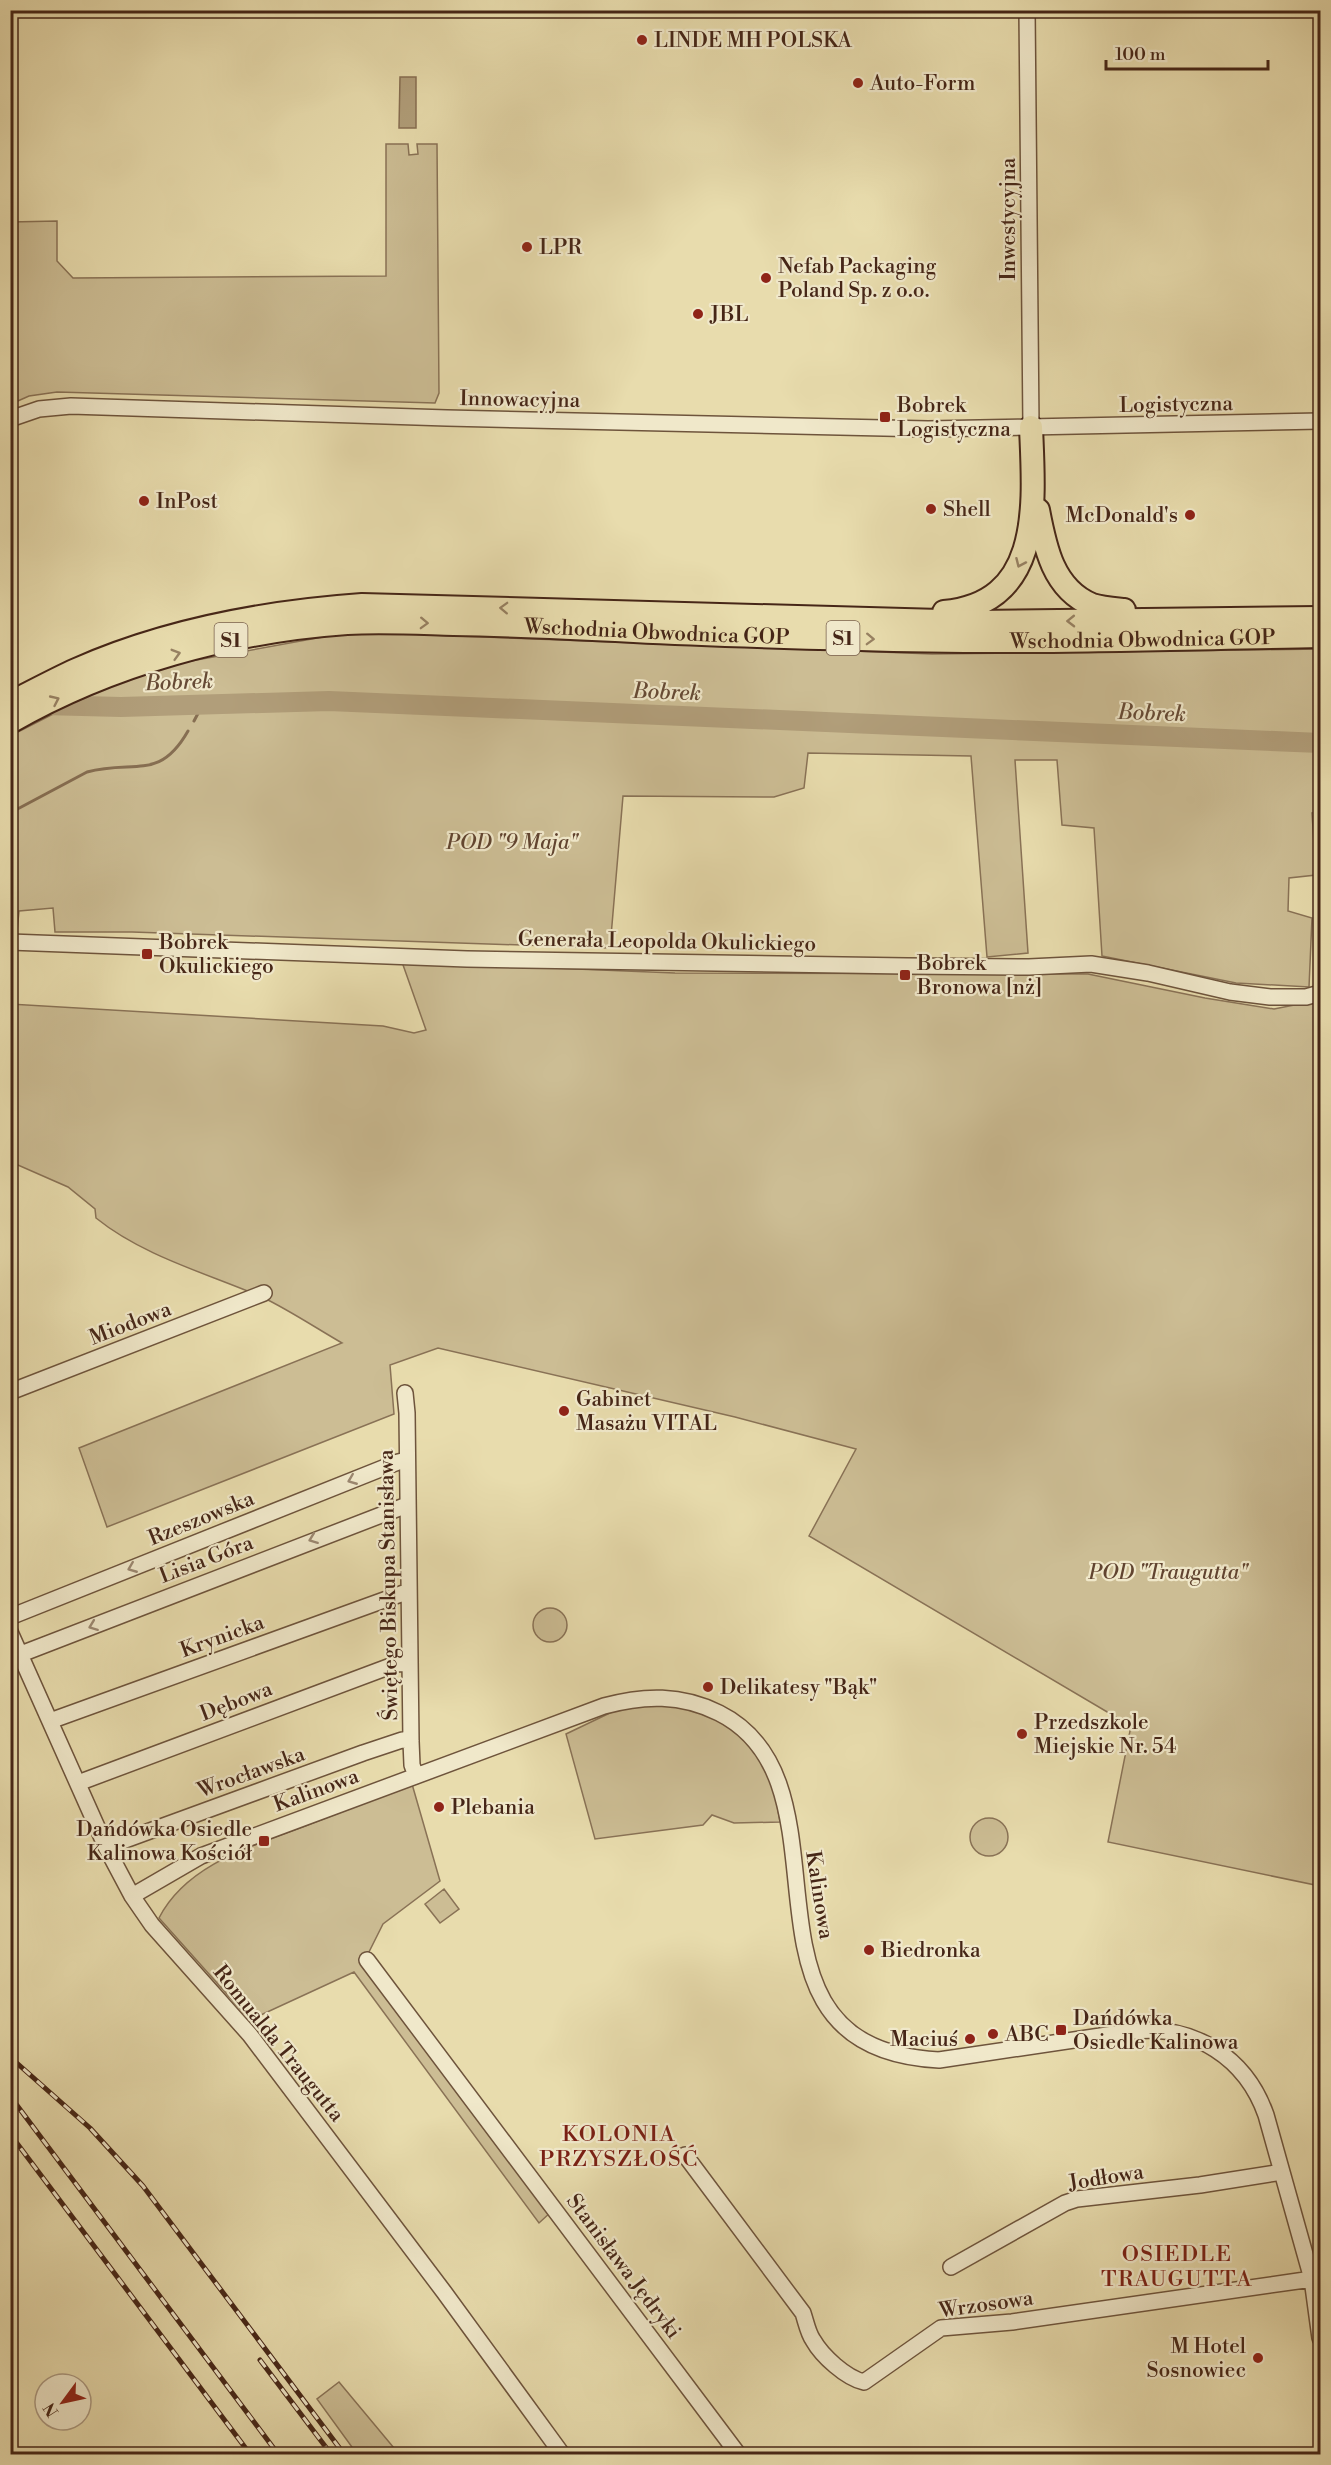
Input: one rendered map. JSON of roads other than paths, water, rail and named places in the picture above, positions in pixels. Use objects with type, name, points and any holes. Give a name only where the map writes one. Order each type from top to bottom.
[{"type":"highway","points":[[862,620],[961,611],[993,596],[1017,571],[1028,539],[1033,485],[1031,427]]},
{"type":"highway","points":[[1033,485],[1045,546],[1056,574],[1068,588],[1092,605],[1192,621]]},
{"type":"highway","name":"Wschodnia Obwodnica GOP","points":[[10,703],[77,670],[135,648],[208,627],[309,609],[362,605],[976,622],[1320,618]]},
{"type":"highway","name":"Wschodnia Obwodnica GOP","points":[[10,722],[100,679],[178,653],[235,639],[287,630],[355,623],[401,622],[889,640],[1064,641],[1320,636]]},
{"type":"street","name":"Inwestycyjna","points":[[1027,10],[1031,427]]},
{"type":"street","name":"Innowacyjna","points":[[10,419],[39,409],[71,406],[886,429],[1031,427]]},
{"type":"street","name":"Logistyczna","points":[[1031,427],[1320,421]]},
{"type":"street","name":"Generała Leopolda Okulickiego","points":[[10,942],[467,959],[1029,967],[1091,964],[1148,973],[1230,992],[1270,997],[1306,997],[1320,993]]},
{"type":"street","name":"Miodowa","points":[[10,1392],[264,1293]]},
{"type":"street","name":"Świętego Biskupa Stanisława","points":[[405,1393],[408,1413],[407,1505],[411,1740],[412,1765],[416,1776]]},
{"type":"street","name":"Rzeszowska","points":[[10,1617],[407,1460]]},
{"type":"street","name":"Lisia Góra","points":[[21,1654],[407,1505]]},
{"type":"street","name":"Krynicka","points":[[50,1721],[409,1591]]},
{"type":"street","name":"Romualda Traugutta","points":[[10,1632],[106,1848],[132,1896],[152,1925],[250,2035],[398,2230],[562,2454]]},
{"type":"street","name":"Dębowa","points":[[78,1783],[396,1664],[410,1663]]},
{"type":"street","name":"Kalinowa","points":[[132,1896],[201,1856],[604,1706],[634,1698],[661,1697],[686,1701],[711,1709],[734,1720],[755,1740],[782,1788],[809,1961],[819,1993],[837,2021],[862,2042],[885,2052],[912,2059],[939,2060],[1134,2031],[1165,2031],[1184,2034],[1208,2044],[1228,2057],[1246,2076],[1262,2102],[1312,2279],[1320,2338]]},
{"type":"street","name":"Wrocławska","points":[[106,1848],[363,1753],[402,1740],[411,1740]]},
{"type":"street","name":"Stanisława Jędryki","points":[[367,1960],[738,2454]]},
{"type":"street","name":"Wrzosowa","points":[[685,2155],[803,2313],[813,2340],[838,2367],[856,2380],[864,2382],[941,2328],[1012,2322],[1312,2279]]},
{"type":"street","name":"Jodłowa","points":[[951,2267],[1065,2203],[1077,2199],[1200,2186],[1282,2172]]},
{"type":"waterway","name":"Bobrek","points":[[43,705],[121,707],[329,701],[1320,743]]},
{"type":"waterway","points":[[194,721],[203,704]]},
{"type":"waterway","points":[[10,813],[87,772],[156,763],[167,757],[188,731]]},
{"type":"railway","points":[[10,2057],[90,2128],[143,2186],[344,2454]]},
{"type":"railway","points":[[10,2096],[278,2454]]},
{"type":"railway","points":[[10,2134],[250,2454]]},
{"type":"railway","points":[[260,2360],[331,2454]]},
{"type":"place","name":"LINDE MH POLSKA","points":[[642,40]]},
{"type":"place","name":"Auto-Form","points":[[858,83]]},
{"type":"place","name":"LPR","points":[[527,247]]},
{"type":"place","name":"Nefab Packaging Poland Sp. z o.o.","points":[[766,278]]},
{"type":"place","name":"JBL","points":[[698,314]]},
{"type":"place","name":"Bobrek Logistyczna","points":[[885,417]]},
{"type":"place","name":"InPost","points":[[144,501]]},
{"type":"place","name":"Shell","points":[[931,509]]},
{"type":"place","name":"McDonald's","points":[[1190,515]]},
{"type":"place","name":"Bobrek Okulickiego","points":[[147,954]]},
{"type":"place","name":"Bobrek Bronowa [nż]","points":[[905,975]]},
{"type":"place","name":"Gabinet Masażu VITAL","points":[[564,1411]]},
{"type":"place","name":"Delikatesy \"Bąk\"","points":[[708,1687]]},
{"type":"place","name":"Przedszkole Miejskie Nr. 54","points":[[1022,1734]]},
{"type":"place","name":"Plebania","points":[[439,1807]]},
{"type":"place","name":"Dańdówka Osiedle Kalinowa Kościół","points":[[264,1841]]},
{"type":"place","name":"Biedronka","points":[[869,1950]]},
{"type":"place","name":"Dańdówka Osiedle Kalinowa","points":[[1061,2030]]},
{"type":"place","name":"ABC","points":[[993,2034]]},
{"type":"place","name":"Maciuś","points":[[970,2039]]},
{"type":"place","name":"M Hotel Sosnowiec","points":[[1258,2358]]},
{"type":"district","name":"KOLONIA PRZYSZŁOŚĆ","points":[[619,2146]]},
{"type":"district","name":"OSIEDLE TRAUGUTTA","points":[[1177,2266]]},
{"type":"park label","name":"POD \"9 Maja\"","points":[[512,842]]},
{"type":"park label","name":"POD \"Traugutta\"","points":[[1168,1572]]}]
